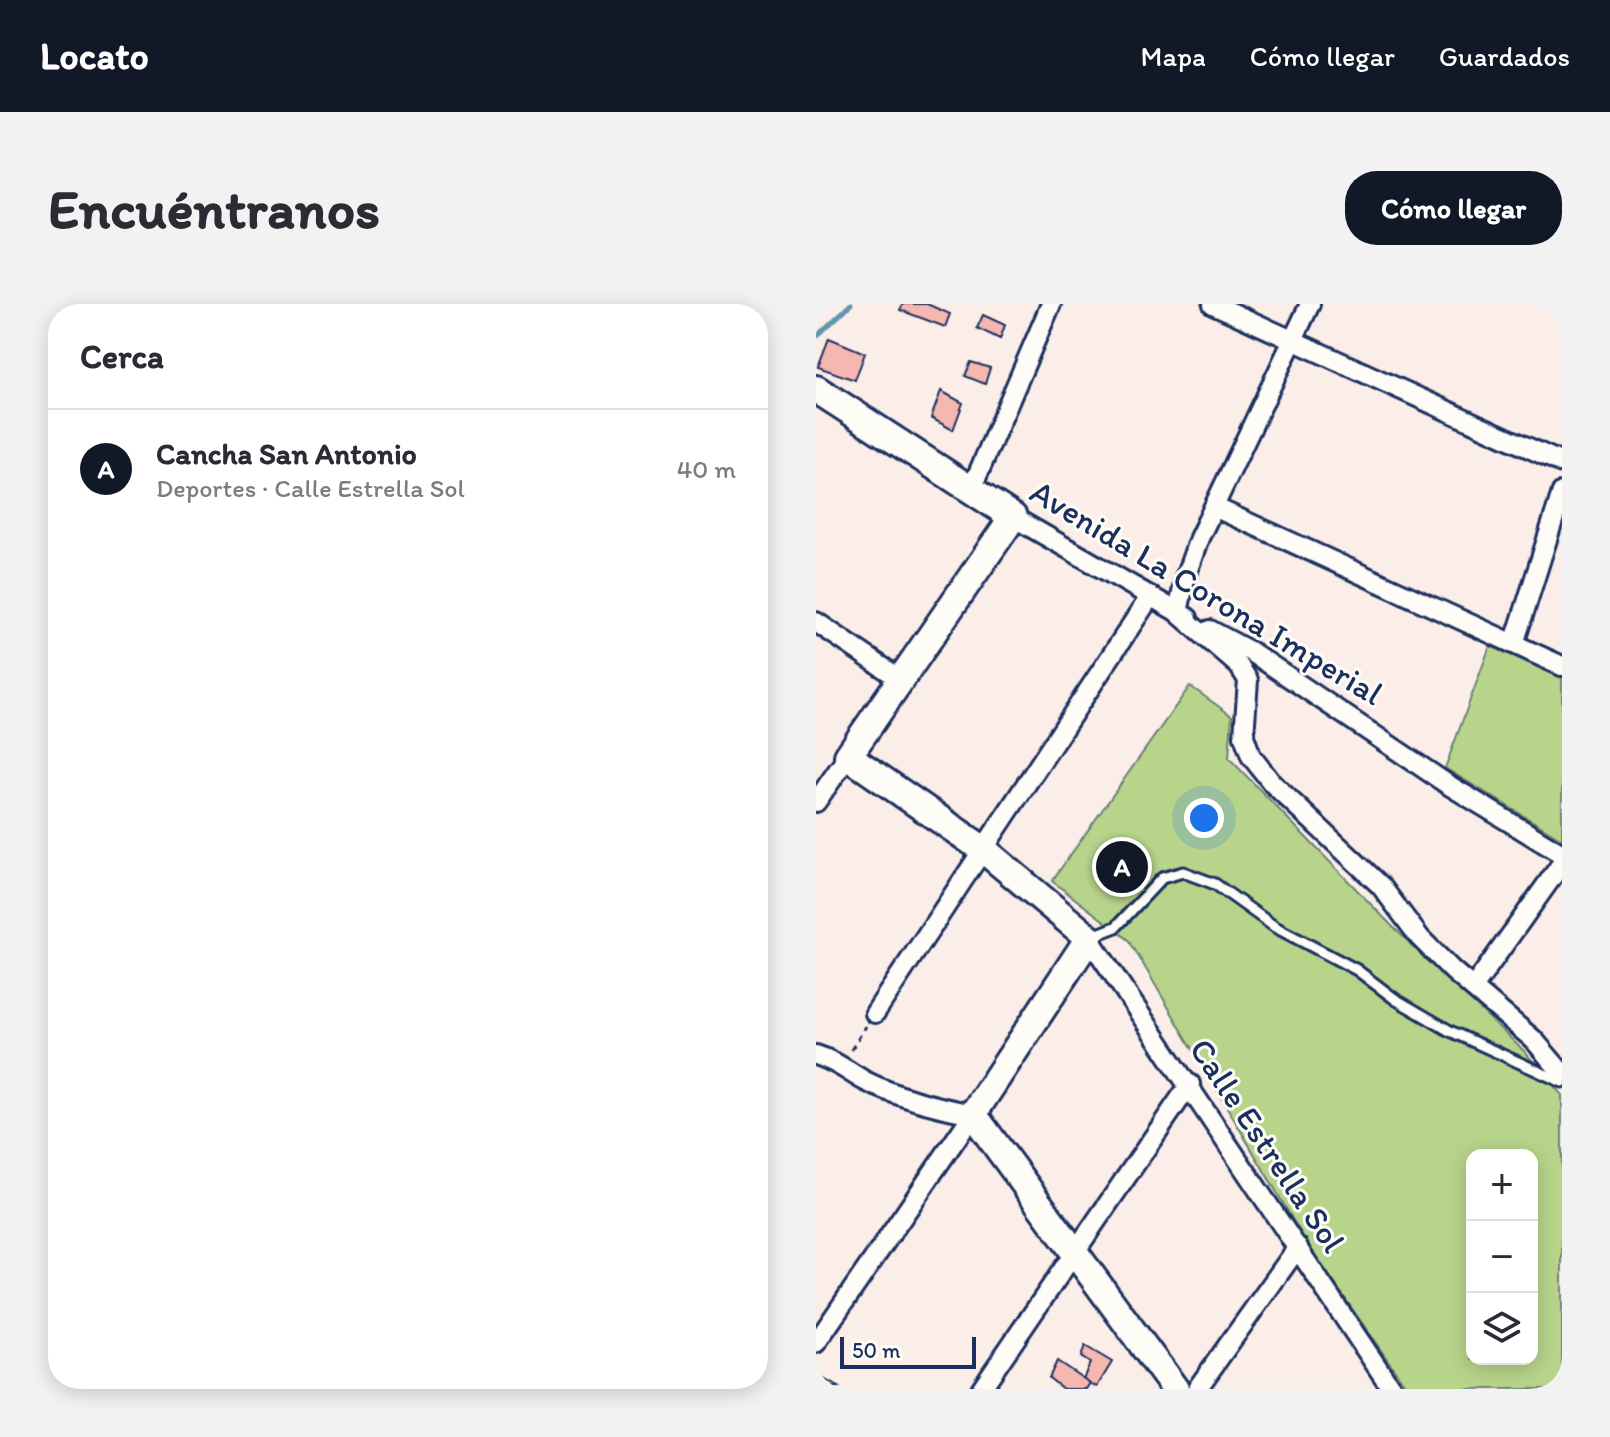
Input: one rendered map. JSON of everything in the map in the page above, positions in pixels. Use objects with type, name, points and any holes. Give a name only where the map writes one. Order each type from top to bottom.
[{"type":"street","points":[[971,490],[1051,304]]},
{"type":"street","points":[[1213,304],[1562,463]]},
{"type":"street","points":[[1310,304],[1214,507],[1185,578],[1178,613],[1239,666],[1248,680],[1244,736],[1251,756],[1305,817],[1381,886],[1420,938],[1534,1040],[1562,1073]]},
{"type":"street","name":"Avenida La Corona Imperial","points":[[816,389],[1013,517],[1253,653],[1447,784],[1562,854]]},
{"type":"street","points":[[1514,644],[1562,492]]},
{"type":"street","points":[[1214,507],[1562,666]]},
{"type":"street","points":[[816,802],[1013,517]]},
{"type":"street","points":[[875,1013],[1150,597]]},
{"type":"street","points":[[816,622],[900,679]]},
{"type":"street","points":[[816,1343],[1089,938],[984,850],[848,756]]},
{"type":"street","points":[[1473,988],[1562,863]]},
{"type":"street","name":"Calle Estrella Sol","points":[[1089,938],[1190,1084],[1392,1389]]},
{"type":"street","points":[[816,1055],[842,1063],[864,1080],[930,1106],[973,1114],[1175,1389]]},
{"type":"street","points":[[981,1389],[1190,1084]]},
{"type":"street","points":[[1197,1389],[1298,1247]]},
{"type":"lane","points":[[1089,938],[1116,927],[1162,878],[1183,872],[1215,884],[1275,927],[1357,970],[1395,999],[1450,1031],[1562,1082]]},
{"type":"path","points":[[842,1063],[875,1013]]},
{"type":"green space","points":[[1490,646],[1562,678],[1562,839],[1445,768]]},
{"type":"green space","points":[[1190,686],[1232,716],[1229,758],[1392,926],[1524,1051],[1562,1095],[1562,1389],[1408,1389],[1307,1244],[1129,940],[1052,881]]},
{"type":"building","points":[[903,304],[927,304],[950,314],[945,327],[900,310]]},
{"type":"building","points":[[983,315],[1005,325],[1000,339],[977,328]]},
{"type":"building","points":[[829,338],[865,353],[855,380],[818,367]]},
{"type":"building","points":[[971,362],[990,368],[985,384],[965,376]]},
{"type":"building","points":[[941,391],[963,403],[953,430],[931,418]]},
{"type":"building","points":[[1085,1346],[1112,1362],[1097,1387],[1083,1379],[1090,1363],[1081,1357]]},
{"type":"building","points":[[1057,1361],[1090,1383],[1086,1389],[1063,1389],[1049,1378]]},
{"type":"building","points":[[822,1378],[838,1387],[816,1389]]},
{"type":"waterway","points":[[816,337],[851,304]]},
{"type":"place","name":"Cancha San Antonio","points":[[1122,867]]}]
